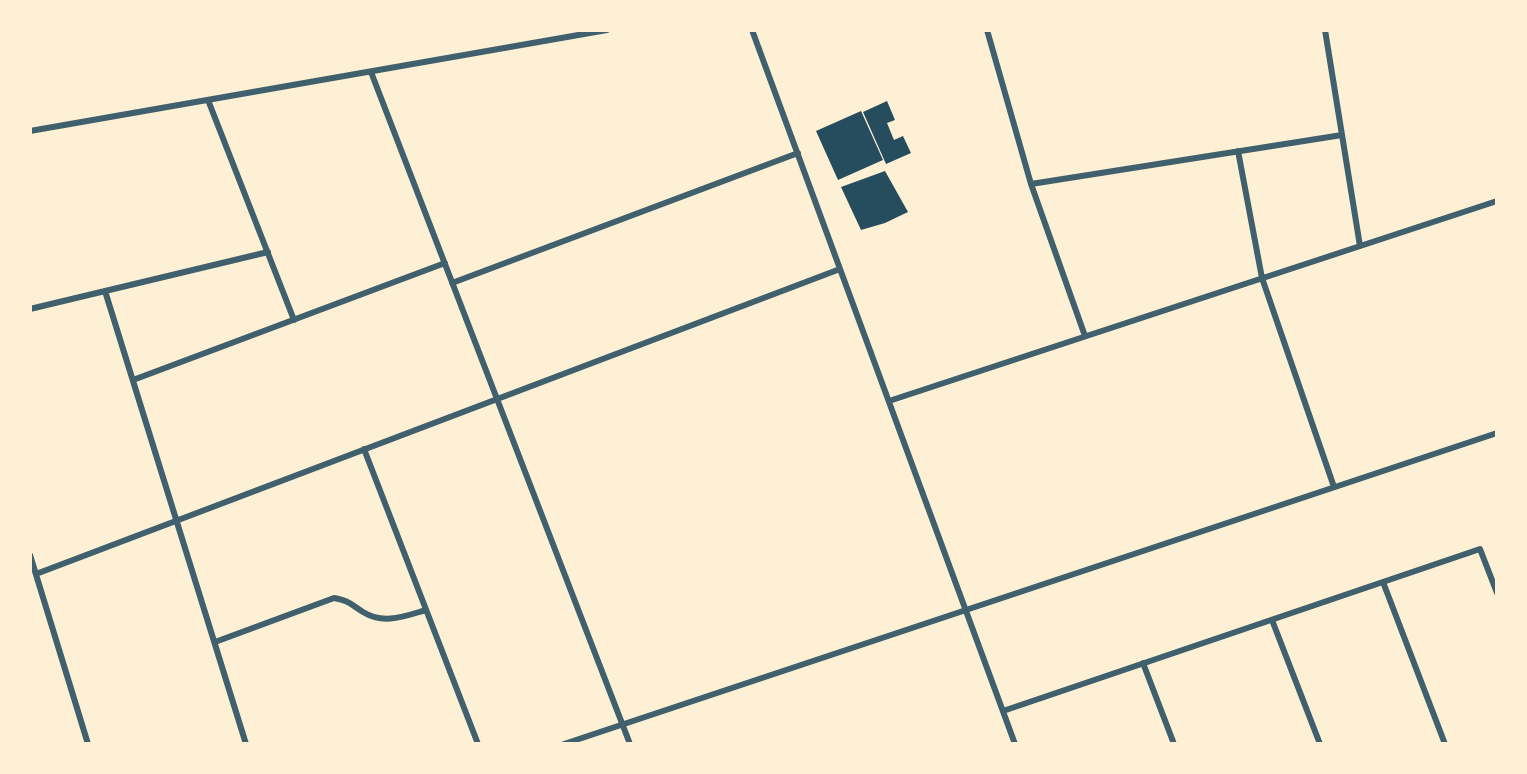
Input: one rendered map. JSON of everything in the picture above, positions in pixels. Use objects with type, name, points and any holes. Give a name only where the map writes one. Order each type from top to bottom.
[{"type":"street","points":[[30,131],[607,30]]},
{"type":"street","points":[[752,30],[1015,744]]},
{"type":"street","points":[[987,30],[1031,184],[1085,336]]},
{"type":"street","points":[[1325,30],[1360,246]]},
{"type":"street","points":[[370,72],[630,744]]},
{"type":"street","points":[[208,100],[294,320]]},
{"type":"street","points":[[1031,184],[1342,135]]},
{"type":"street","points":[[1239,151],[1262,278],[1334,488]]},
{"type":"street","points":[[452,283],[798,153]]},
{"type":"street","points":[[889,401],[1497,201]]},
{"type":"street","points":[[30,309],[268,252]]},
{"type":"street","points":[[133,380],[445,263]]},
{"type":"street","points":[[36,574],[840,269]]},
{"type":"street","points":[[105,291],[246,744]]},
{"type":"street","points":[[564,744],[1497,433]]},
{"type":"street","points":[[364,449],[478,744]]},
{"type":"street","points":[[1003,711],[1480,549],[1497,593]]},
{"type":"street","points":[[30,555],[88,744]]},
{"type":"street","points":[[1383,582],[1445,744]]},
{"type":"street","points":[[214,642],[334,598],[348,601],[364,613],[389,620],[426,610]]},
{"type":"street","points":[[1272,620],[1320,744]]},
{"type":"street","points":[[1143,663],[1174,744]]},
{"type":"building","points":[[887,101],[895,120],[887,123],[894,140],[903,136],[911,153],[886,164],[863,112]]},
{"type":"building","points":[[861,111],[883,160],[838,180],[816,131]]},
{"type":"building","points":[[885,171],[908,212],[885,223],[861,230],[841,187]]}]
